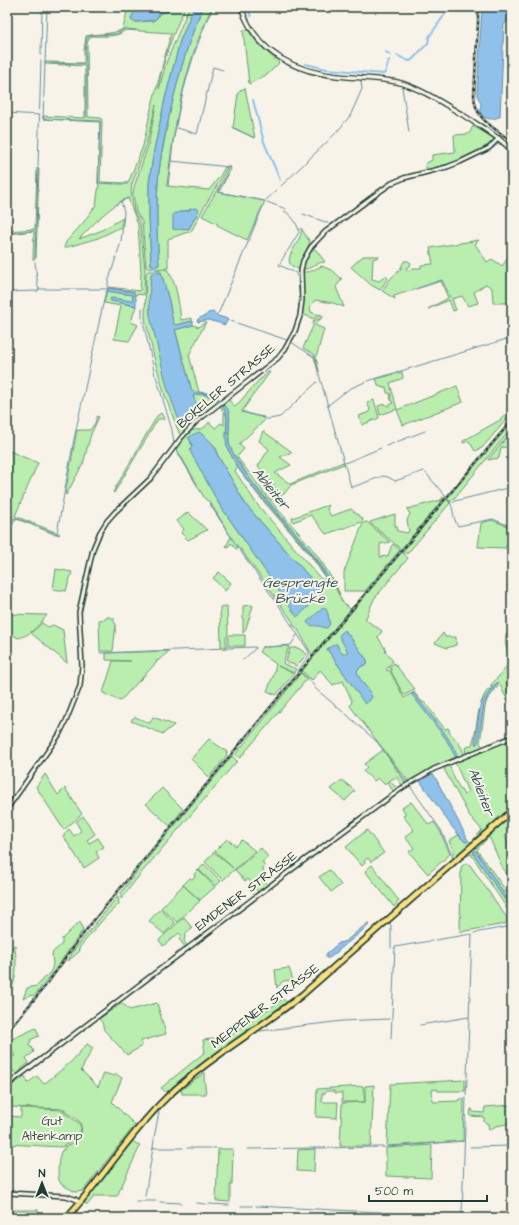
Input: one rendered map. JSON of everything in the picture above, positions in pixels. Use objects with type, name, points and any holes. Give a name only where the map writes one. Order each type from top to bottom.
[{"type":"main road","points":[[241,7],[248,23],[258,39],[273,53],[290,64],[327,75],[382,80],[410,86],[444,104],[498,138],[512,151]]},
{"type":"main road","name":"MEPPENER STRASSE","points":[[66,1218],[88,1193],[146,1119],[187,1079],[302,995],[512,811]]},
{"type":"street","name":"BOKELER STRASSE","points":[[7,809],[59,735],[78,692],[82,676],[78,622],[79,610],[95,542],[107,521],[151,478],[181,438],[196,422],[280,356],[295,331],[300,316],[302,300],[301,271],[303,261],[311,247],[325,232],[392,183],[404,178],[461,162],[489,148],[498,138]]},
{"type":"street","name":"EMDENER STRASSE","points":[[7,1085],[396,791],[434,769],[512,737]]},
{"type":"street","points":[[7,1193],[66,1196],[73,1198],[81,1197],[88,1193]]},
{"type":"street","points":[[73,1198],[79,1203]]},
{"type":"green space","points":[[128,7],[138,7],[136,10],[136,22],[153,21],[160,13],[169,10],[170,7],[185,7],[165,59],[159,89],[166,63],[189,7],[194,7],[180,41],[154,150],[149,183],[149,217],[151,264],[154,268],[149,269],[146,267],[142,222],[136,212],[133,194],[148,146],[156,105],[146,146],[132,184],[131,192],[134,211],[140,223],[145,270],[144,295],[136,294],[135,296],[134,292],[108,288],[140,291],[141,272],[138,225],[128,198],[121,201],[108,211],[79,239],[100,231],[123,218],[121,227],[98,238],[64,248],[66,242],[83,223],[96,205],[99,184],[100,122],[43,119],[43,116],[85,118],[85,66],[45,64],[45,62],[84,63],[86,36],[110,33],[123,29]],"holes":[[[125,30],[171,33],[143,146],[128,183],[100,182],[102,121],[101,118],[88,117],[87,44],[89,38],[92,36],[114,35],[122,33]]]},
{"type":"green space","points":[[203,7],[212,7],[195,50],[182,95],[173,140],[167,186],[209,190],[225,167],[227,167],[191,232],[168,239],[168,268],[156,269],[156,266],[159,265],[157,203],[160,162],[178,81],[197,21]],"holes":[[[198,210],[189,229],[180,228],[173,214],[184,211]]]},
{"type":"green space","points":[[243,30],[248,30],[257,43],[279,63],[268,74],[249,84]]},
{"type":"green space","points":[[245,88],[255,138],[233,128],[238,94]]},
{"type":"green space","points":[[473,126],[494,140],[480,151],[453,163],[427,170],[425,164],[432,160],[432,155],[455,152],[454,135],[469,134]]},
{"type":"green space","points":[[229,167],[230,169],[228,175],[218,192],[265,201],[247,240],[202,216]]},
{"type":"green space","points":[[37,168],[39,169],[36,258],[33,260],[34,231],[7,234],[7,231],[35,229]]},
{"type":"green space","points":[[301,228],[310,242],[299,269],[292,266],[289,262],[292,251],[299,239]]},
{"type":"green space","points":[[479,240],[475,244],[487,262],[492,259],[502,266],[512,252],[511,303],[493,303],[492,288],[486,284],[474,292],[478,303],[468,306],[462,296],[452,299],[456,310],[453,311],[449,300],[428,309],[448,298],[441,281],[394,296],[395,299],[382,291],[390,279],[400,270],[404,261],[411,263],[410,266],[406,268],[408,271],[413,268],[421,268],[421,265],[433,264],[430,248]]},
{"type":"green space","points":[[312,247],[325,262],[302,269],[309,251]]},
{"type":"green space","points":[[363,256],[379,256],[373,259],[372,279],[379,281],[386,276],[388,278],[380,290],[371,285],[351,267]]},
{"type":"green space","points":[[322,266],[333,271],[342,279],[336,287],[344,307],[333,303],[315,300],[310,307],[311,312],[322,315],[314,319],[302,314],[302,272],[311,271]]},
{"type":"green space","points":[[167,269],[175,287],[181,320],[192,318],[192,321],[176,325],[173,323],[161,272],[156,273],[156,270]]},
{"type":"green space","points":[[148,271],[154,271],[155,273],[151,274],[182,429],[190,423],[194,395],[206,395],[217,401],[219,400],[210,394],[192,392],[175,329],[193,325],[199,327],[206,322],[189,355],[199,392],[208,393],[213,395],[218,398],[220,400],[219,401],[225,398],[202,415],[181,435],[165,396],[145,319],[146,273]]},
{"type":"green space","points":[[107,291],[133,295],[132,301],[114,298],[111,301],[136,306],[131,322],[138,325],[129,341],[114,339],[121,306],[104,303]]},
{"type":"green space","points":[[324,316],[315,325],[324,329],[316,358],[319,372],[314,354],[303,348],[313,326],[313,321]]},
{"type":"green space","points":[[270,372],[242,411],[264,417],[264,421],[239,444],[244,449],[237,457],[269,499],[280,494],[258,466],[269,449],[259,441],[263,431],[292,452],[280,457],[291,465],[275,473],[290,484],[343,462],[344,464],[291,485],[284,494],[270,500],[310,546],[325,566],[331,577],[325,581],[331,579],[342,601],[350,609],[356,603],[312,655],[297,628],[293,625],[293,622],[239,547],[236,549],[231,543],[228,547],[226,546],[231,537],[210,502],[205,499],[175,448],[185,434],[190,431],[204,428],[209,422],[215,428],[221,423],[224,425],[224,413],[219,404],[228,399],[235,407],[262,378]],"holes":[[[223,404],[229,413],[229,443],[232,452],[252,482],[323,567],[327,579],[315,560],[249,482],[228,450],[226,435],[227,418]],[[190,440],[217,449],[217,454],[246,505],[320,589],[306,608],[297,616],[219,504],[197,462]],[[237,467],[258,495],[311,556],[326,579],[321,579],[256,503],[235,471]]]},
{"type":"green space","points":[[402,372],[403,378],[390,383],[397,409],[380,415],[378,406],[384,404],[388,406],[393,403],[390,398],[390,393],[387,393],[386,387],[379,387],[376,379]]},
{"type":"green space","points":[[457,386],[463,402],[403,425],[397,410]]},
{"type":"green space","points":[[374,400],[379,418],[362,425],[359,416],[369,412],[370,409],[367,403]]},
{"type":"green space","points":[[512,408],[512,413],[482,448],[475,451],[469,441],[463,443],[463,441],[500,420]]},
{"type":"green space","points":[[161,413],[165,419],[158,419],[114,493],[113,492],[157,416]]},
{"type":"green space","points":[[97,416],[99,417],[91,434],[83,464],[66,495],[77,430],[90,430],[95,423]]},
{"type":"green space","points":[[512,422],[512,428],[451,502],[447,498]]},
{"type":"green space","points":[[512,431],[512,448],[501,447],[499,458],[488,460]]},
{"type":"green space","points":[[7,450],[38,463],[15,516],[60,534],[59,535],[14,518],[7,534]]},
{"type":"green space","points":[[443,497],[444,498],[401,549],[370,523],[395,514],[395,526],[397,526],[397,531],[408,533],[407,520],[410,514],[407,509],[441,500]]},
{"type":"green space","points":[[446,499],[450,503],[407,554],[403,551]]},
{"type":"green space","points":[[328,505],[327,509],[331,516],[351,509],[363,519],[362,522],[326,534],[311,515],[293,522],[292,518]]},
{"type":"green space","points":[[188,512],[207,530],[188,540],[181,533],[184,529],[177,521]]},
{"type":"green space","points":[[492,520],[512,528],[506,548],[478,547],[481,523]]},
{"type":"green space","points":[[367,522],[390,542],[380,544],[380,557],[388,556],[393,544],[400,550],[365,591],[344,591],[344,572],[363,523]]},
{"type":"green space","points":[[402,552],[408,558],[374,599],[366,620],[382,631],[378,637],[386,650],[385,651],[393,661],[386,670],[390,671],[404,698],[414,692],[422,702],[425,703],[445,729],[449,729],[449,732],[460,746],[464,755],[408,781],[350,706],[352,701],[343,681],[333,685],[320,670],[312,680],[302,671]],"holes":[[[345,630],[367,660],[367,664],[362,666],[357,671],[358,678],[370,693],[365,703],[327,649],[337,645],[343,654],[348,652]]]},
{"type":"green space","points":[[56,569],[72,572],[66,591],[53,589]]},
{"type":"green space","points":[[219,572],[231,583],[225,591],[213,578]]},
{"type":"green space","points":[[332,578],[340,594],[339,595]]},
{"type":"green space","points":[[227,606],[228,635],[226,637],[226,647],[221,647],[220,607]]},
{"type":"green space","points":[[243,606],[253,606],[246,628],[243,633]]},
{"type":"green space","points":[[7,614],[47,615],[31,632],[18,638],[7,631]]},
{"type":"green space","points":[[107,617],[114,618],[114,622],[116,624],[113,651],[100,651],[99,620],[106,619]]},
{"type":"green space","points":[[42,623],[48,627],[53,625],[63,630],[67,663],[31,633]]},
{"type":"green space","points":[[443,633],[445,637],[456,637],[456,645],[447,648],[435,643]]},
{"type":"green space","points":[[508,633],[512,633],[512,676],[507,677],[507,688],[511,695],[512,702],[510,703],[504,694],[500,684],[487,700],[485,707],[480,743],[483,747],[466,753],[465,748],[472,745],[479,710],[484,696],[508,664],[509,657],[505,642],[506,635]]},
{"type":"green space","points":[[230,635],[245,635],[245,646],[228,646],[228,637]]},
{"type":"green space","points":[[289,646],[283,663],[296,669],[294,673],[278,666],[294,674],[276,695],[267,691],[274,674],[276,664],[259,652],[262,647]]},
{"type":"green space","points":[[290,648],[298,648],[307,654],[297,666],[286,662]]},
{"type":"green space","points":[[169,651],[156,661],[157,662],[120,701],[103,693],[113,661],[131,661],[106,660],[106,653]]},
{"type":"green space","points":[[394,663],[415,689],[405,695],[403,694],[391,671],[392,670],[390,669]]},
{"type":"green space","points":[[301,673],[307,679],[240,758],[235,755]]},
{"type":"green space","points":[[135,717],[150,723],[153,717],[174,725],[163,734],[131,721]]},
{"type":"green space","points":[[512,738],[512,794],[507,805],[511,801],[507,808],[510,812],[504,816],[504,813],[501,818],[475,841],[474,839],[482,830],[469,815],[444,769],[449,765],[455,780],[464,795],[468,792],[455,762]]},
{"type":"green space","points":[[209,739],[227,752],[226,757],[209,777],[191,759]]},
{"type":"green space","points":[[383,750],[405,782],[402,785],[396,777],[389,781],[397,788],[393,791],[387,782],[384,784],[378,778],[374,781],[363,771],[367,767],[364,764]]},
{"type":"green space","points":[[232,756],[237,761],[142,872],[121,899],[121,893],[138,870]]},
{"type":"green space","points":[[45,774],[58,795],[65,788],[82,814],[64,830],[36,787]]},
{"type":"green space","points":[[342,780],[355,791],[345,801],[331,789]]},
{"type":"green space","points":[[162,788],[183,809],[170,826],[146,804]]},
{"type":"green space","points":[[411,802],[429,825],[434,822],[440,831],[450,854],[428,874],[409,852],[414,848],[405,837],[414,830],[403,816],[406,814],[402,808]]},
{"type":"green space","points":[[512,813],[512,829],[505,835],[509,848],[509,856],[512,861],[512,882],[502,867],[489,837],[477,850],[512,899],[512,906],[476,851],[473,853],[512,910],[512,916],[471,854],[465,857],[463,856]]},
{"type":"green space","points":[[83,816],[95,834],[87,840],[89,843],[98,838],[104,847],[96,852],[99,858],[84,868],[63,836],[69,829],[74,836],[81,831],[76,822]]},
{"type":"green space","points":[[367,830],[384,853],[371,862],[368,858],[364,861],[365,863],[362,866],[346,847]]},
{"type":"green space","points":[[458,835],[465,842],[473,842],[457,856],[452,857],[452,853],[454,852],[449,841]]},
{"type":"green space","points":[[227,839],[236,846],[242,840],[255,851],[223,880],[205,862],[214,852],[233,868],[215,851]]},
{"type":"green space","points":[[261,848],[268,857],[262,862],[265,867],[263,869],[264,880],[268,885],[258,892],[248,879],[245,881],[235,870]]},
{"type":"green space","points":[[466,863],[470,865],[507,918],[505,924],[460,932],[461,867]]},
{"type":"green space","points":[[204,864],[221,881],[216,886],[199,870]]},
{"type":"green space","points":[[372,865],[399,901],[394,907],[365,871]]},
{"type":"green space","points":[[198,870],[215,887],[200,900],[183,885],[190,878],[192,879],[195,877],[194,874]]},
{"type":"green space","points":[[329,870],[341,885],[331,892],[319,877]]},
{"type":"green space","points":[[183,885],[200,901],[177,922],[161,908]]},
{"type":"green space","points":[[118,896],[119,904],[106,916],[79,948],[80,951],[68,961],[74,950]]},
{"type":"green space","points":[[160,909],[175,923],[164,934],[149,921]]},
{"type":"green space","points":[[184,917],[192,928],[186,933],[184,941],[187,946],[185,947],[179,939],[182,936],[179,933],[163,946],[159,940]]},
{"type":"green space","points":[[80,921],[83,930],[50,977],[34,996],[30,995],[23,999],[27,988],[37,986],[51,971],[53,965],[52,953],[62,944],[62,939]]},
{"type":"green space","points":[[15,945],[16,971],[13,984],[7,994],[7,950]]},
{"type":"green space","points":[[289,968],[293,980],[283,981],[277,988],[275,970]]},
{"type":"green space","points":[[283,999],[288,1003],[202,1064],[167,1093],[161,1088],[205,1052],[203,1040],[228,1037]]},
{"type":"green space","points":[[122,1003],[130,1010],[157,1003],[166,1034],[141,1041],[142,1046],[127,1055],[104,1030],[102,1022],[99,1019]]},
{"type":"green space","points":[[36,1028],[39,1036],[30,1040],[31,1043],[29,1045],[32,1047],[34,1052],[26,1058],[29,1063],[21,1069],[22,1071],[17,1075],[14,1071],[10,1074],[7,1071],[7,1059],[15,1056],[10,1048],[12,1039]]},
{"type":"green space","points":[[87,1044],[93,1048],[81,1070],[98,1087],[104,1073],[114,1076],[116,1074],[122,1078],[112,1102],[135,1125],[83,1191],[75,1192],[61,1184],[58,1177],[58,1167],[59,1157],[62,1150],[64,1150],[64,1147],[73,1143],[81,1136],[80,1122],[65,1112],[65,1109],[7,1107],[7,1089],[25,1076],[28,1083],[37,1076],[44,1084],[71,1062]]},
{"type":"green space","points":[[205,1072],[204,1078],[206,1094],[182,1094],[181,1090]]},
{"type":"green space","points":[[465,1080],[465,1091],[432,1090],[433,1102],[458,1101],[459,1099],[464,1099],[463,1141],[387,1146],[390,1084]]},
{"type":"green space","points":[[374,1085],[371,1146],[340,1146],[342,1103],[365,1102],[365,1086]]},
{"type":"green space","points":[[363,1086],[365,1102],[342,1102],[342,1093],[326,1091],[322,1094],[322,1102],[338,1102],[337,1118],[316,1117],[317,1089]]},
{"type":"green space","points":[[512,1105],[512,1123],[496,1126],[489,1130],[488,1124],[484,1122],[484,1117],[470,1116],[471,1109],[473,1112],[484,1113],[485,1107]]},
{"type":"green space","name":"Gut Altenkamp","points":[[21,1108],[64,1110],[64,1113],[79,1123],[81,1128],[79,1137],[61,1147],[7,1144],[7,1116],[21,1117]]},
{"type":"green space","points":[[131,1140],[140,1146],[117,1196],[95,1196],[88,1204],[85,1204],[84,1200]]},
{"type":"green space","points":[[432,1145],[431,1178],[386,1176],[386,1148]]},
{"type":"green space","points":[[218,1149],[233,1149],[230,1202],[216,1201]]},
{"type":"green space","points":[[315,1149],[314,1172],[297,1171],[298,1150]]},
{"type":"green space","points":[[12,1210],[38,1210],[38,1218],[11,1218]]},
{"type":"water","points":[[138,7],[170,7],[167,12],[160,13],[155,20],[132,21],[131,19],[133,14]]},
{"type":"water","points":[[194,7],[203,7],[191,36],[182,66],[167,126],[160,162],[157,204],[159,265],[155,266],[151,265],[149,183],[154,150],[165,99],[180,41]]},
{"type":"water","points":[[482,7],[512,7],[512,19],[504,24],[500,117],[493,119],[485,117],[481,114],[481,104],[477,95]]},
{"type":"water","points":[[195,208],[199,210],[189,229],[173,229],[173,214]]},
{"type":"water","points":[[161,272],[173,323],[176,325],[193,321],[193,325],[175,330],[192,391],[210,394],[219,400],[217,401],[206,395],[194,395],[193,396],[201,414],[182,429],[167,387],[150,316],[149,299],[151,274]]},
{"type":"water","points":[[108,288],[134,292],[136,306],[111,301],[111,298],[132,301],[133,295],[107,291]]},
{"type":"water","points":[[213,312],[218,316],[228,319],[225,325],[209,320],[198,322],[198,319],[208,313]]},
{"type":"water","points":[[222,404],[229,411],[230,422],[228,438],[232,452],[250,480],[297,534],[329,578],[327,579],[321,568],[306,548],[254,489],[232,458],[226,443],[227,416]]},
{"type":"water","name":"Gesprengte Brücke","points":[[199,432],[215,447],[217,454],[246,505],[323,594],[297,617],[219,504],[190,451],[192,445],[188,438]]},
{"type":"water","points":[[324,607],[328,613],[330,624],[327,628],[309,625],[307,622]]},
{"type":"water","points":[[344,630],[367,660],[367,664],[362,666],[357,671],[372,697],[365,704],[327,649],[337,644],[339,650],[343,654],[348,652],[339,636]]},
{"type":"water","points":[[499,682],[484,704],[478,742],[476,745],[475,742],[482,702],[494,685]]},
{"type":"water","points":[[413,693],[444,731],[458,757],[456,758],[446,739],[411,694]]},
{"type":"water","points":[[432,774],[434,775],[466,836],[467,842],[465,842],[452,827],[420,781]]},
{"type":"water","points":[[476,851],[512,906],[512,910],[473,853]]},
{"type":"water","points":[[368,923],[368,926],[336,953],[329,958],[326,958],[326,954],[339,943],[346,941]]},
{"type":"waterway","points":[[18,7],[42,9]]},
{"type":"waterway","points":[[41,55],[42,7]]},
{"type":"waterway","points":[[47,7],[43,119],[100,121],[98,183],[115,184]]},
{"type":"waterway","points":[[213,7],[199,40],[183,91],[171,161],[230,167],[231,169],[219,192],[264,201]]},
{"type":"waterway","points":[[247,7],[251,16]]},
{"type":"waterway","points":[[406,60],[412,60],[428,43],[429,37],[450,7]]},
{"type":"waterway","points":[[86,63],[85,51],[87,37],[92,35],[117,34],[124,29],[136,30]]},
{"type":"waterway","points":[[386,52],[390,55]]},
{"type":"waterway","points":[[397,55],[404,59]]},
{"type":"waterway","points":[[38,166],[41,60]]},
{"type":"waterway","points":[[305,64],[327,69],[383,74],[385,73],[389,60]]},
{"type":"waterway","points":[[50,63],[86,65],[86,117]]},
{"type":"waterway","points":[[177,128],[197,134],[213,67],[223,70]]},
{"type":"waterway","points":[[344,123],[350,116],[362,89],[361,81]]},
{"type":"waterway","points":[[402,87],[409,132]]},
{"type":"waterway","points":[[253,100],[264,142],[280,180]]},
{"type":"waterway","points":[[7,113],[39,115]]},
{"type":"waterway","points":[[330,139],[343,125]]},
{"type":"waterway","points":[[234,128],[254,138]]},
{"type":"waterway","points":[[281,186],[328,141]]},
{"type":"waterway","points":[[492,149],[498,144],[503,145],[512,154]]},
{"type":"waterway","points":[[475,157],[489,150]]},
{"type":"waterway","points":[[461,163],[472,158]]},
{"type":"waterway","points":[[168,186],[171,161]]},
{"type":"waterway","points":[[35,258],[38,169]]},
{"type":"waterway","points":[[117,184],[127,184]]},
{"type":"waterway","points":[[266,200],[277,190]]},
{"type":"waterway","points":[[117,254],[121,242],[124,212],[121,201],[129,198]]},
{"type":"waterway","points":[[267,202],[286,209]]},
{"type":"waterway","points":[[217,314],[263,206]]},
{"type":"waterway","points":[[284,211],[294,220],[299,232],[287,252]]},
{"type":"waterway","points":[[303,214],[328,223]]},
{"type":"waterway","points":[[7,233],[32,231]]},
{"type":"waterway","points":[[286,253],[279,265],[296,273],[297,277]]},
{"type":"waterway","points":[[108,289],[108,283],[116,257]]},
{"type":"waterway","points":[[35,262],[39,289],[107,289]]},
{"type":"waterway","points":[[155,264],[156,276]]},
{"type":"waterway","points":[[298,279],[300,299],[298,312]]},
{"type":"waterway","points":[[418,288],[442,280],[450,297]]},
{"type":"waterway","points":[[511,302],[512,282]]},
{"type":"waterway","points":[[7,292],[38,291],[39,289]]},
{"type":"waterway","points":[[7,536],[16,518],[54,534],[57,533],[74,439],[105,295],[108,291]]},
{"type":"waterway","points":[[368,381],[510,338],[511,305]]},
{"type":"waterway","points":[[142,308],[142,318]]},
{"type":"waterway","points":[[228,320],[287,340]]},
{"type":"waterway","points":[[143,321],[155,375]]},
{"type":"waterway","points":[[291,342],[314,357],[351,487],[383,476],[395,481],[424,471]]},
{"type":"waterway","points":[[156,376],[172,430],[174,443]]},
{"type":"waterway","points":[[266,419],[280,417],[317,382]]},
{"type":"waterway","points":[[327,406],[349,389],[365,382]]},
{"type":"waterway","points":[[242,412],[264,418]]},
{"type":"waterway","points":[[386,446],[425,431]]},
{"type":"waterway","points":[[176,448],[197,484]]},
{"type":"waterway","points":[[345,463],[381,448]]},
{"type":"waterway","points":[[426,473],[450,502],[455,521],[458,526],[493,519],[512,527]]},
{"type":"waterway","points":[[453,503],[455,501],[512,487]]},
{"type":"waterway","points":[[209,503],[276,602]]},
{"type":"waterway","points":[[512,534],[508,541],[507,547],[512,559]]},
{"type":"waterway","points":[[512,566],[510,575],[512,587]]},
{"type":"waterway","points":[[278,604],[309,652],[309,655],[299,671]]},
{"type":"waterway","points":[[267,647],[291,645],[297,635]]},
{"type":"waterway","points":[[100,653],[256,648]]},
{"type":"waterway","points":[[243,660],[256,648]]},
{"type":"waterway","points":[[302,673],[309,679],[316,689],[343,712]]},
{"type":"waterway","points":[[346,714],[377,742],[407,782]]},
{"type":"waterway","points":[[410,786],[441,830],[451,853]]},
{"type":"waterway","points":[[390,923],[391,948]]},
{"type":"waterway","points":[[474,933],[512,926]]},
{"type":"waterway","points":[[395,947],[472,935],[467,1077]]},
{"type":"waterway","points":[[391,1039],[395,947],[394,948]]},
{"type":"waterway","points":[[10,972],[13,984],[11,987]]},
{"type":"waterway","points":[[420,1025],[469,1017]]},
{"type":"waterway","points":[[260,1031],[342,1021],[389,1019]]},
{"type":"waterway","points":[[466,1095],[467,1079]]},
{"type":"waterway","points":[[462,1214],[466,1098]]},
{"type":"waterway","points":[[154,1138],[159,1112]]},
{"type":"waterway","points":[[154,1140],[153,1148],[183,1148]]},
{"type":"waterway","points":[[387,1147],[464,1141]]},
{"type":"waterway","points":[[470,1147],[512,1146]]},
{"type":"waterway","points":[[247,1149],[385,1147]]},
{"type":"waterway","points":[[145,1196],[153,1148]]},
{"type":"waterway","points":[[187,1148],[211,1148]]},
{"type":"waterway","points":[[136,1201],[156,1201]]},
{"type":"waterway","points":[[160,1202],[181,1203]]},
{"type":"waterway","points":[[196,1203],[206,1204]]},
{"type":"waterway","points":[[209,1204],[229,1205]]},
{"type":"waterway","points":[[241,1206],[252,1206]]},
{"type":"waterway","points":[[256,1206],[356,1211]]},
{"type":"waterway","points":[[358,1211],[381,1212]]},
{"type":"waterway","points":[[386,1213],[416,1214]]},
{"type":"waterway","points":[[418,1214],[459,1216]]},
{"type":"railway","points":[[475,7],[478,14],[474,95],[475,104],[482,118],[512,143]]},
{"type":"railway","points":[[7,1032],[47,984],[94,920],[322,645],[512,420]]},
{"type":"water label","name":"Ableiter","points":[[271,489]]},
{"type":"water label","name":"Ableiter","points":[[481,792]]}]
